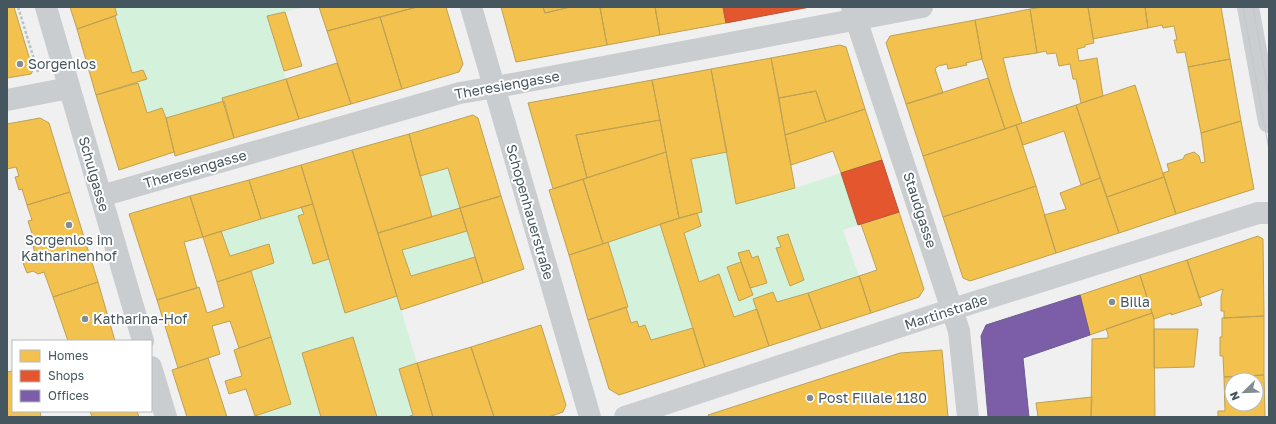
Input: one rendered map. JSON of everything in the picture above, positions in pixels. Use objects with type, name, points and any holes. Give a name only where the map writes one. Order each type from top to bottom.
[{"type":"street","name":"Schulgasse","points":[[46,7],[143,340]]},
{"type":"street","name":"Schopenhauerstraße","points":[[471,7],[590,417]]},
{"type":"street","name":"Theresiengasse","points":[[101,196],[460,92],[494,87],[854,13],[922,7]]},
{"type":"street","points":[[1248,7],[1269,122]]},
{"type":"street","name":"Staudgasse","points":[[854,13],[953,309],[959,331],[968,417]]},
{"type":"street","points":[[7,100],[69,88]]},
{"type":"street","name":"Martinstraße","points":[[625,417],[953,309],[1258,213],[1269,213]]},
{"type":"street","points":[[152,370],[166,417]]},
{"type":"path","points":[[18,7],[44,93]]},
{"type":"green space","points":[[305,7],[267,16],[286,79],[222,98],[223,101],[166,118],[162,108],[147,113],[138,83],[147,79],[143,70],[132,73],[115,16],[117,15],[115,8]]},
{"type":"green space","points":[[727,152],[795,188],[841,173],[858,225],[843,230],[859,276],[777,302],[773,292],[754,299],[757,309],[734,317],[719,275],[699,282],[684,233],[701,226],[697,213],[702,211],[691,159]],"holes":[[[788,234],[804,280],[790,286],[777,249],[781,247],[777,237]],[[748,250],[752,258],[758,256],[767,282],[750,288],[752,295],[739,301],[727,267],[741,262],[739,253]]]},
{"type":"green space","points":[[448,168],[460,208],[432,217],[420,176]]},
{"type":"green space","points":[[301,207],[304,214],[298,216],[313,264],[329,259],[345,313],[397,296],[417,363],[399,369],[413,415],[407,417],[377,417],[353,337],[302,353],[321,417],[259,417],[259,415],[291,404],[251,271],[274,263],[268,244],[230,256],[221,231]]},
{"type":"green space","points":[[660,224],[693,328],[651,340],[645,325],[639,327],[637,321],[631,323],[626,307],[628,306],[608,242]]},
{"type":"green space","points":[[467,231],[475,257],[411,276],[402,250]]},
{"type":"building: Homes","points":[[7,7],[14,7],[33,70],[31,74],[7,78]]},
{"type":"building: Homes","points":[[70,7],[117,7],[115,8],[117,15],[77,29]]},
{"type":"building: Homes","points":[[319,7],[417,7],[327,31]]},
{"type":"building: Homes","points":[[417,7],[446,7],[463,64],[459,72],[402,89],[380,17]]},
{"type":"building: Homes","points":[[501,7],[543,7],[545,13],[570,7],[600,7],[607,45],[516,62]]},
{"type":"building: Homes","points":[[543,7],[570,7],[545,13]]},
{"type":"building: Homes","points":[[655,7],[660,35],[607,45],[600,8]]},
{"type":"building: Homes","points":[[655,7],[723,7],[726,23],[660,35]]},
{"type":"building: Homes","points":[[1043,7],[1088,7],[1094,43],[1077,49],[1079,61],[1097,58],[1103,96],[1081,103],[1076,79],[1073,79],[1070,64],[1059,66],[1056,53],[1047,54],[1046,51],[1037,53],[1030,9]]},
{"type":"building: Homes","points":[[1088,7],[1145,7],[1148,28],[1093,39]]},
{"type":"building: Homes","points":[[1145,7],[1221,7],[1230,59],[1188,67],[1185,52],[1177,53],[1174,40],[1177,40],[1174,26],[1163,28],[1162,25],[1148,28]]},
{"type":"building: Homes","points":[[1030,9],[1037,53],[1003,58],[1022,123],[1005,129],[982,59],[975,20]]},
{"type":"building: Homes","points":[[285,12],[302,66],[284,71],[267,16]]},
{"type":"building: Homes","points":[[115,16],[132,73],[143,70],[147,79],[96,95],[77,29]]},
{"type":"building: Homes","points":[[380,17],[402,89],[351,104],[327,31]]},
{"type":"building: Homes","points":[[975,20],[982,59],[966,63],[967,65],[948,69],[947,64],[938,66],[935,69],[943,93],[906,104],[886,43],[890,36]]},
{"type":"building: Homes","points":[[840,45],[846,47],[865,109],[826,122],[816,91],[779,98],[771,58]]},
{"type":"building: Homes","points":[[771,58],[795,188],[736,204],[711,69]]},
{"type":"building: Homes","points":[[1230,59],[1241,121],[1201,133],[1188,67]]},
{"type":"building: Homes","points":[[337,63],[351,104],[299,119],[286,79]]},
{"type":"building: Homes","points":[[711,69],[727,152],[691,159],[702,212],[679,218],[652,80]]},
{"type":"building: Homes","points":[[988,78],[1005,129],[923,156],[906,104]]},
{"type":"building: Homes","points":[[286,79],[299,119],[234,138],[222,98]]},
{"type":"building: Homes","points":[[652,80],[660,120],[576,135],[587,178],[553,189],[528,103]]},
{"type":"building: Homes","points":[[138,83],[147,113],[162,108],[166,118],[174,152],[119,170],[96,95]]},
{"type":"building: Homes","points":[[1135,85],[1164,177],[1107,197],[1076,105]]},
{"type":"building: Homes","points":[[816,91],[826,122],[785,135],[779,98]]},
{"type":"building: Homes","points":[[224,101],[234,138],[175,156],[166,118]]},
{"type":"building: Homes","points":[[1076,105],[1100,178],[1081,185],[1064,131],[1023,145],[1016,125]]},
{"type":"building: Homes","points":[[865,109],[882,160],[841,173],[833,151],[791,165],[785,135]]},
{"type":"building: Homes","points":[[473,115],[478,118],[501,196],[460,208],[448,168],[420,176],[409,134]]},
{"type":"building: Homes","points":[[40,118],[49,123],[70,192],[27,205],[22,189],[19,190],[15,177],[19,176],[16,167],[7,169],[7,124]]},
{"type":"building: Homes","points":[[660,120],[666,152],[587,178],[576,135]]},
{"type":"building: Homes","points":[[1241,121],[1254,189],[1176,214],[1163,173],[1169,171],[1167,164],[1183,159],[1185,155],[1194,152],[1199,156],[1201,163],[1205,162],[1201,133]]},
{"type":"building: Homes","points":[[1016,125],[1036,186],[943,217],[923,156]]},
{"type":"building: Homes","points":[[409,134],[432,217],[378,233],[352,150]]},
{"type":"building: Homes","points":[[352,150],[397,296],[345,313],[301,165]]},
{"type":"building: Homes","points":[[666,152],[679,218],[603,244],[583,179]]},
{"type":"building: Homes","points":[[301,165],[313,204],[261,219],[249,180]]},
{"type":"building: Homes","points":[[1164,177],[1176,214],[1119,233],[1107,197]]},
{"type":"building: Homes","points":[[1100,178],[1119,233],[1056,253],[1044,215],[1066,209],[1060,193]]},
{"type":"building: Homes","points":[[583,179],[603,244],[569,255],[549,190]]},
{"type":"building: Homes","points":[[249,180],[261,219],[203,237],[190,196]]},
{"type":"building: Homes","points":[[1036,186],[1056,253],[970,281],[963,278],[943,217]]},
{"type":"building: Homes","points":[[70,192],[98,282],[53,297],[44,272],[38,274],[33,271],[27,273],[23,263],[28,255],[35,253],[33,246],[36,246],[28,221],[32,220],[27,205]]},
{"type":"building: Homes","points":[[190,196],[203,237],[184,242],[197,288],[157,300],[129,214]]},
{"type":"building: Homes","points":[[501,196],[524,269],[483,283],[460,208]]},
{"type":"building: Homes","points":[[313,204],[329,259],[313,264],[298,216],[304,214],[301,207]]},
{"type":"building: Homes","points":[[460,208],[467,231],[402,250],[411,276],[475,257],[483,283],[401,310],[378,233]]},
{"type":"building: Homes","points":[[899,212],[924,289],[919,297],[871,313],[859,276],[877,270],[861,224]]},
{"type":"building: Homes","points":[[697,213],[701,226],[684,233],[699,282],[719,274],[734,317],[757,309],[769,346],[705,367],[660,224]]},
{"type":"building: Homes","points":[[221,231],[230,256],[269,244],[274,263],[217,282],[203,237]]},
{"type":"building: Homes","points":[[788,234],[804,280],[790,286],[776,248],[781,247],[777,237]]},
{"type":"building: Homes","points":[[1258,236],[1263,239],[1264,316],[1224,318],[1224,311],[1221,311],[1221,297],[1223,289],[1199,298],[1187,260]]},
{"type":"building: Homes","points":[[608,242],[628,307],[588,320],[569,255]]},
{"type":"building: Homes","points":[[749,250],[752,258],[758,256],[767,283],[750,288],[738,253]]},
{"type":"building: Homes","points":[[1187,260],[1202,305],[1154,319],[1140,275]]},
{"type":"building: Homes","points":[[741,262],[753,295],[739,301],[727,267]]},
{"type":"building: Homes","points":[[251,271],[271,337],[239,348],[230,321],[212,326],[220,354],[178,368],[157,300],[199,287],[207,313],[224,307],[217,282]]},
{"type":"building: Homes","points":[[1140,275],[1152,313],[1090,335],[1080,295]]},
{"type":"building: Homes","points":[[859,276],[871,313],[821,329],[808,293]]},
{"type":"building: Homes","name":"Katharina-Hof","points":[[98,282],[115,340],[68,340],[53,297]]},
{"type":"building: Homes","points":[[773,292],[777,302],[808,293],[821,329],[769,346],[753,299]]},
{"type":"building: Homes","points":[[626,307],[631,323],[637,321],[639,327],[645,325],[651,340],[693,328],[705,367],[619,395],[609,389],[588,320]]},
{"type":"building: Homes","points":[[1152,313],[1154,319],[1155,417],[1091,417],[1092,339],[1108,338],[1106,329]]},
{"type":"building: Homes","points":[[1264,316],[1264,372],[1224,372],[1224,377],[1223,356],[1220,356],[1222,318]]},
{"type":"building: Homes","points":[[541,325],[566,405],[563,412],[549,417],[494,417],[471,347]]},
{"type":"building: Homes","points":[[1154,329],[1198,329],[1194,367],[1154,368]]},
{"type":"building: Homes","points":[[271,337],[291,404],[255,416],[246,389],[229,394],[225,381],[242,376],[234,350]]},
{"type":"building: Homes","points":[[353,337],[377,417],[321,417],[302,353]]},
{"type":"building: Homes","points":[[471,347],[494,417],[433,417],[417,363]]},
{"type":"building: Homes","points":[[942,350],[948,417],[709,417],[708,415],[900,353]]},
{"type":"building: Homes","points":[[208,358],[227,417],[187,417],[172,370]]},
{"type":"building: Homes","points":[[417,363],[433,417],[407,417],[413,415],[399,369]]},
{"type":"building: Homes","points":[[12,371],[12,412],[40,412],[41,417],[7,417],[7,372]]},
{"type":"building: Homes","points":[[1264,375],[1265,417],[1218,417],[1218,411],[1264,412]]},
{"type":"building: Homes","points":[[1092,397],[1091,417],[1038,417],[1036,403]]},
{"type":"building: Homes","points":[[90,412],[137,412],[139,417],[92,417]]},
{"type":"building: Shops","points":[[723,7],[810,7],[726,23]]},
{"type":"building: Shops","points":[[882,160],[899,212],[858,225],[841,173]]},
{"type":"building: Offices","points":[[1080,295],[1090,335],[1023,358],[1029,417],[988,417],[981,336],[986,325]]},
{"type":"tram line","points":[[1243,7],[1269,150]]},
{"type":"tram line","points":[[1253,7],[1269,96]]},
{"type":"place","name":"Sorgenlos","points":[[20,64]]},
{"type":"place","name":"Sorgenlos im Katharinenhof","points":[[69,225]]},
{"type":"place","name":"Billa","points":[[1112,302]]},
{"type":"place","name":"Katharina-Hof","points":[[85,319]]},
{"type":"place","name":"Post Filiale 1180","points":[[810,398]]}]
